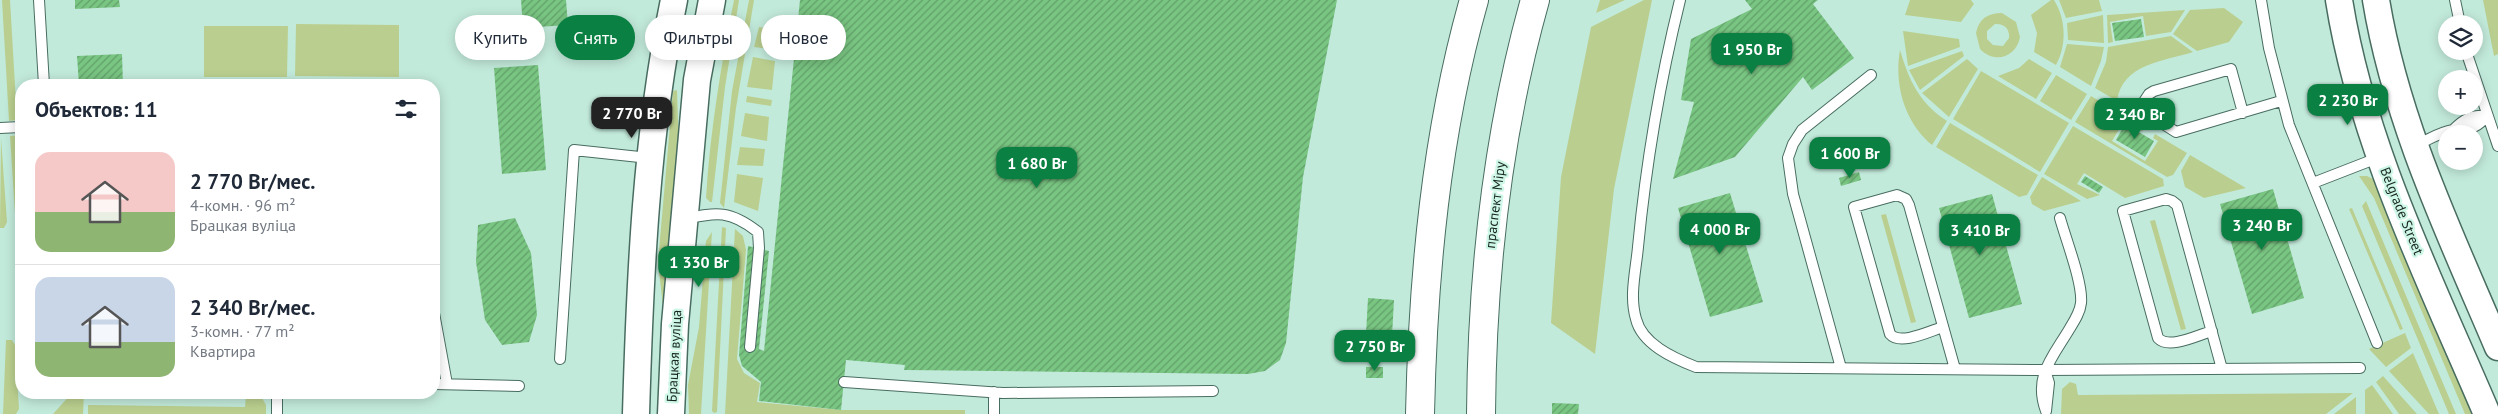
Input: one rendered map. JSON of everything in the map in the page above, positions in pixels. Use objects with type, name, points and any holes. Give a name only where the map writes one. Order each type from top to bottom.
[{"type":"main road","points":[[1420,414],[1422,338],[1431,232],[1445,133],[1474,0]]},
{"type":"main road","name":"праспект Міру","points":[[1481,414],[1481,340],[1489,238],[1503,143],[1525,36],[1535,0]]},
{"type":"street","points":[[636,414],[638,322],[650,158],[664,48],[674,0]]},
{"type":"street","name":"Брацкая вуліца","points":[[670,414],[675,324],[697,80],[712,0]]},
{"type":"street","name":"Belgrade Street","points":[[2339,0],[2357,86],[2381,156],[2412,237],[2487,414]]},
{"type":"street","points":[[2376,0],[2392,76],[2415,146],[2498,347]]},
{"type":"lane","points":[[40,0],[44,79]]},
{"type":"lane","points":[[1680,0],[1668,47],[1643,196],[1633,298],[1636,320],[1649,340],[1672,358],[1696,367],[2045,370],[2360,368]]},
{"type":"lane","points":[[2261,0],[2269,48],[2288,125],[2377,343]]},
{"type":"lane","points":[[2455,0],[2458,15]]},
{"type":"lane","points":[[2469,60],[2498,146]]},
{"type":"lane","points":[[2243,113],[2231,69],[2154,91],[2149,94],[2144,103],[2146,113],[2176,132],[2282,102]]},
{"type":"lane","points":[[1841,368],[1793,194],[1788,158],[1793,144],[1802,130],[1871,75]]},
{"type":"lane","points":[[2415,146],[2453,130],[2467,130],[2479,125],[2487,116]]},
{"type":"lane","points":[[0,128],[15,127]]},
{"type":"lane","points":[[560,359],[574,150],[650,158]]},
{"type":"lane","points":[[2312,183],[2381,156]]},
{"type":"lane","points":[[1944,328],[1901,339],[1891,337],[1854,207],[1897,195],[1908,202],[1944,328],[1955,369]]},
{"type":"lane","points":[[2212,332],[2170,343],[2162,342],[2158,338],[2122,211],[2166,199],[2177,205],[2212,332],[2222,369]]},
{"type":"lane","points":[[684,219],[716,212],[730,216],[758,232],[759,248],[750,347]]},
{"type":"lane","points":[[2046,412],[2049,383],[2045,370],[2075,320],[2081,304],[2080,288],[2060,218]]},
{"type":"lane","points":[[440,359],[447,384]]},
{"type":"lane","points":[[844,382],[994,392],[1213,391]]},
{"type":"lane","points":[[440,384],[518,386]]},
{"type":"lane","points":[[994,392],[994,414]]},
{"type":"lane","points":[[277,399],[277,414]]},
{"type":"green space","points":[[2,0],[10,0],[15,86],[15,120],[9,121]]},
{"type":"green space","points":[[734,0],[739,0],[737,15],[731,15]]},
{"type":"green space","points":[[749,0],[754,0],[751,18],[751,15],[746,15]]},
{"type":"green space","points":[[1600,0],[1625,0],[1596,13]]},
{"type":"green space","points":[[1644,0],[1652,0],[1614,189],[1595,354],[1551,323],[1561,177],[1591,27]]},
{"type":"green space","points":[[1910,0],[1971,0],[1974,4],[1961,22],[1905,15]]},
{"type":"green space","points":[[2051,0],[2054,0],[2058,7],[2064,32],[2062,49],[2056,65],[2034,52],[2037,33],[2031,15]]},
{"type":"green space","points":[[2059,0],[2099,0],[2102,11],[2066,18]]},
{"type":"green space","points":[[2483,0],[2498,0],[2498,54],[2494,56]]},
{"type":"green space","points":[[2224,8],[2243,22],[2229,42],[2197,51],[2173,34],[2190,10]]},
{"type":"green space","points":[[2185,10],[2171,32],[2146,36],[2143,16],[2110,22],[2113,42],[2108,43],[2107,15]]},
{"type":"green space","points":[[2002,13],[2016,22],[2020,37],[2014,50],[2009,54],[1998,57],[1986,54],[1980,49],[1976,33],[1979,24],[1985,18]],"holes":[[[1995,24],[2004,26],[2009,32],[2009,38],[2003,46],[1993,45],[1987,39],[1987,31]]]},
{"type":"green space","points":[[2103,15],[2104,43],[2068,40],[2067,23]]},
{"type":"green space","points":[[296,24],[399,25],[399,77],[295,76]]},
{"type":"green space","points":[[204,26],[288,26],[287,77],[204,77]]},
{"type":"green space","points":[[759,27],[761,27],[761,48],[754,47]]},
{"type":"green space","points":[[1903,31],[1959,39],[1960,47],[1908,66]]},
{"type":"green space","points":[[2171,36],[2193,52],[2146,66],[2136,72],[2127,79],[2117,101],[2095,88],[2106,62],[2108,47]]},
{"type":"green space","points":[[2067,44],[2104,47],[2101,61],[2091,86],[2060,67]]},
{"type":"green space","points":[[1900,50],[1916,90],[1929,107],[1947,121],[1932,145],[1914,125],[1903,102],[1899,76]]},
{"type":"green space","points":[[1962,51],[1964,56],[1920,90],[1909,70]]},
{"type":"green space","points":[[753,57],[761,60],[775,61],[772,90],[747,87]]},
{"type":"green space","points":[[1967,59],[1978,69],[1949,117],[1922,93]]},
{"type":"green space","points":[[2029,59],[2052,73],[2036,99],[1998,76],[2019,68]]},
{"type":"green space","points":[[723,60],[729,60],[712,202],[710,202],[706,198]]},
{"type":"green space","points":[[738,60],[744,60],[724,208],[720,203],[732,91]]},
{"type":"green space","points":[[1981,71],[2069,123],[2040,172],[1953,119]]},
{"type":"green space","points":[[2056,75],[2087,94],[2071,120],[2040,101]]},
{"type":"green space","points":[[677,90],[679,151],[664,316],[658,262],[673,91]]},
{"type":"green space","points":[[747,96],[772,100],[771,106],[746,102]]},
{"type":"green space","points":[[2091,96],[2145,128],[2142,131],[2124,121],[2112,141],[2145,161],[2158,141],[2153,138],[2155,134],[2187,153],[2173,175],[2167,177],[2075,122]]},
{"type":"green space","points":[[745,113],[769,117],[767,141],[741,136]]},
{"type":"green space","points":[[1950,123],[2038,175],[2027,195],[2019,197],[1936,147]]},
{"type":"green space","points":[[2073,126],[2163,179],[2164,186],[2125,198],[2084,173],[2077,184],[2100,195],[2087,199],[2044,174]]},
{"type":"green space","points":[[10,136],[15,136],[15,214]]},
{"type":"green space","points":[[1,138],[7,222],[4,228],[0,228]]},
{"type":"green space","points":[[740,147],[765,149],[763,166],[737,165]]},
{"type":"green space","points":[[2190,155],[2246,188],[2204,198],[2185,187],[2181,171]]},
{"type":"green space","points":[[737,174],[763,178],[758,211],[734,202]]},
{"type":"green space","points":[[2359,176],[2367,176],[2375,180],[2478,414],[2465,414],[2374,198]]},
{"type":"green space","points":[[2042,177],[2081,201],[2044,211],[2032,204],[2030,197]]},
{"type":"green space","points":[[2366,201],[2456,414],[2449,414],[2362,206]]},
{"type":"green space","points":[[2352,208],[2403,329],[2400,330],[2349,209]]},
{"type":"green space","points":[[1886,214],[1916,322],[1911,323],[1881,215]]},
{"type":"green space","points":[[2155,220],[2186,329],[2181,330],[2150,221]]},
{"type":"green space","points":[[722,227],[726,228],[717,412],[714,413],[712,411]]},
{"type":"green space","points":[[735,229],[743,236],[746,250],[737,359],[744,373],[760,383],[757,402],[841,410],[965,410],[965,414],[725,414]]},
{"type":"green space","points":[[712,232],[701,414],[689,414],[688,385],[699,327],[706,241]]},
{"type":"green space","points":[[2405,333],[2411,348],[2386,367],[2369,349]]},
{"type":"green space","points":[[6,340],[12,340],[15,345],[15,399],[18,399],[19,409],[16,414],[3,414]]},
{"type":"green space","points":[[2413,353],[2439,414],[2429,414],[2389,371]]},
{"type":"green space","points":[[2383,376],[2417,414],[2399,414],[2376,382]]},
{"type":"green space","points":[[2070,382],[2076,384],[2078,395],[2353,393],[2326,414],[2061,414],[2062,389]]},
{"type":"green space","points":[[2372,385],[2393,414],[2365,414],[2365,390]]},
{"type":"green space","points":[[2356,397],[2356,414],[2334,414]]},
{"type":"green space","points":[[67,399],[84,399],[83,414],[53,414]]},
{"type":"green space","points":[[246,399],[263,399],[266,405],[266,414],[88,414],[88,405],[245,407]]},
{"type":"building","points":[[75,0],[119,0],[120,7],[75,9]]},
{"type":"building","points":[[521,0],[566,0],[567,15],[555,15],[555,26],[545,27],[545,15],[522,15]]},
{"type":"building","points":[[800,0],[1337,0],[1303,177],[1286,343],[1280,360],[1265,371],[1248,374],[904,370],[905,365],[846,360],[841,410],[759,401],[761,382],[742,366],[739,355],[748,246],[769,251],[759,349],[764,351],[794,60],[846,60],[846,15],[798,15]]},
{"type":"building","points":[[1745,0],[1818,0],[1813,4],[1854,58],[1812,90],[1803,77],[1735,157],[1673,179],[1694,102],[1681,100],[1691,39],[1752,9]]},
{"type":"building","points":[[2141,19],[2144,37],[2115,41],[2112,23]]},
{"type":"building","points":[[122,54],[123,79],[79,79],[77,56]]},
{"type":"building","points":[[538,65],[546,170],[502,174],[494,68]]},
{"type":"building","points":[[2125,124],[2154,141],[2145,157],[2116,140]]},
{"type":"building","points":[[1859,172],[1861,180],[1841,186],[1839,178]]},
{"type":"building","points":[[2085,176],[2103,187],[2099,193],[2081,182]]},
{"type":"building","points":[[2273,189],[2304,298],[2252,314],[2220,204]]},
{"type":"building","points":[[1730,193],[1763,302],[1710,317],[1678,208]]},
{"type":"building","points":[[1992,194],[2022,304],[1969,318],[1939,208]]},
{"type":"building","points":[[515,218],[531,253],[537,315],[529,342],[502,345],[485,320],[476,262],[478,225]]},
{"type":"building","points":[[1368,298],[1394,300],[1391,354],[1365,352]]},
{"type":"building","points":[[1366,367],[1383,367],[1383,378],[1366,378]]},
{"type":"building","points":[[1552,403],[1579,404],[1578,414],[1552,414]]}]
